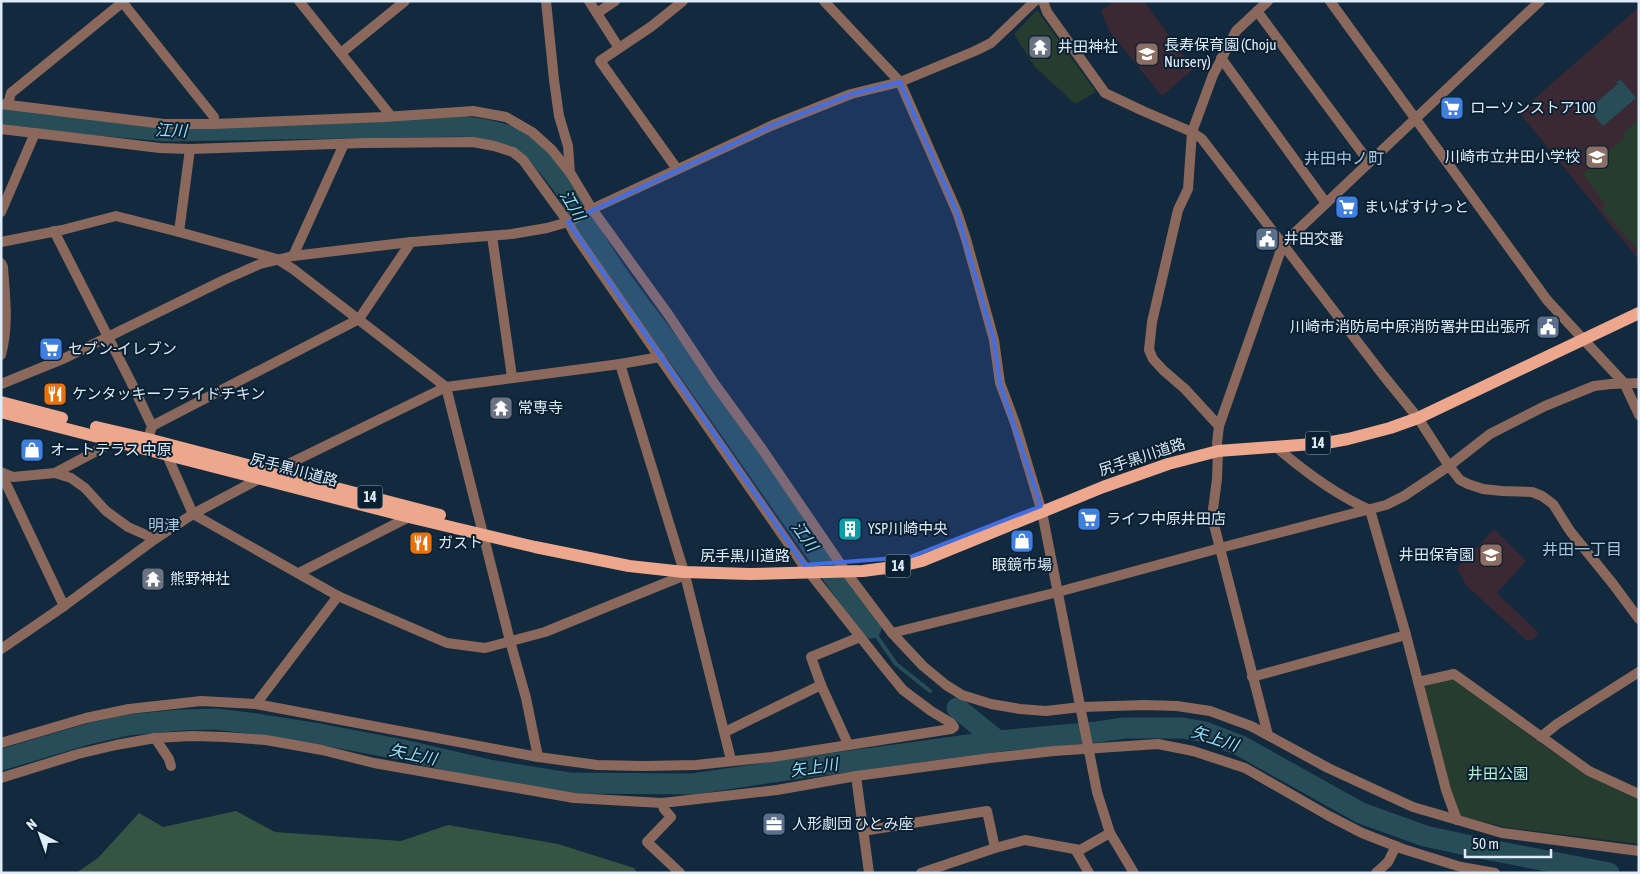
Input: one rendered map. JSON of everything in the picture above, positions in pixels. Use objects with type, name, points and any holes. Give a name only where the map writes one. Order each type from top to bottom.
[{"type":"main road","name":"尻手黒川道路","points":[[1582,337],[1639,307]]},
{"type":"main road","name":"尻手黒川道路","points":[[1217,447],[1276,447],[1326,443],[1390,428],[1582,337],[1639,313]]},
{"type":"main road","name":"尻手黒川道路","points":[[1,402],[272,472],[578,556],[629,566],[750,574],[806,569],[881,569],[922,561],[1042,509],[1217,447],[1348,432],[1416,415]]},
{"type":"main road","name":"尻手黒川道路","points":[[1,412],[409,517],[482,530]]},
{"type":"street","points":[[299,1],[391,116]]},
{"type":"street","points":[[341,53],[394,12],[405,1]]},
{"type":"street","points":[[546,1],[554,80],[559,116],[568,146],[570,174]]},
{"type":"street","points":[[589,1],[619,48]]},
{"type":"street","points":[[597,13],[615,1]]},
{"type":"street","points":[[677,169],[600,61],[652,26],[683,1]]},
{"type":"street","points":[[824,1],[900,82],[958,212],[994,340],[1000,383],[1015,423],[1042,509],[1097,792],[1110,833],[1134,873]]},
{"type":"street","points":[[1,384],[65,358],[226,279],[260,264],[277,259],[411,242],[512,234],[568,222],[773,125],[851,94],[900,82],[990,44],[1035,1]]},
{"type":"street","points":[[1042,1],[1047,12],[1105,92],[1192,132],[1202,139],[1383,375],[1416,415],[1460,480],[1468,484],[1502,491],[1532,492],[1553,504],[1570,531],[1639,619]]},
{"type":"street","points":[[1220,426],[1186,388],[1153,359],[1149,350],[1152,322],[1178,210],[1188,189],[1192,132],[1213,75],[1238,28],[1268,1]]},
{"type":"street","points":[[1330,1],[1542,294],[1624,383],[1639,415]]},
{"type":"street","points":[[1268,735],[1212,517],[1217,479],[1217,447],[1220,426],[1283,244],[1540,1]]},
{"type":"street","points":[[214,124],[214,117],[124,2],[10,93],[4,104],[164,124],[214,124],[473,111],[506,117],[532,132],[552,150],[570,174],[592,209],[668,314],[714,383],[892,633],[923,666],[939,680],[962,695],[991,704],[1046,711],[1145,705],[1177,706],[1210,711],[1251,726],[1328,768],[1414,807],[1502,833],[1639,850]]},
{"type":"street","points":[[1257,11],[1369,162]]},
{"type":"street","points":[[1221,58],[1326,202]]},
{"type":"street","points":[[1,129],[160,148],[190,149],[364,142],[473,142],[513,152],[524,160],[568,222],[575,235],[806,569],[903,690],[954,727],[772,757],[696,765],[597,765],[538,757],[256,704],[201,701],[129,709],[86,718],[1,743]]},
{"type":"street","points":[[1,212],[35,133]]},
{"type":"street","points":[[293,256],[344,144]]},
{"type":"street","points":[[179,232],[190,149]]},
{"type":"street","points":[[1,242],[116,216],[277,259],[359,319],[446,387],[526,698],[538,757]]},
{"type":"street","points":[[54,231],[152,426],[148,439]]},
{"type":"street","points":[[492,236],[512,377]]},
{"type":"street","points":[[152,426],[359,319],[411,242]]},
{"type":"street","points":[[1,263],[3,267],[7,314],[1,355]]},
{"type":"street","points":[[1,649],[193,514],[260,478],[446,387],[660,357]]},
{"type":"street","points":[[620,364],[683,570],[731,760]]},
{"type":"street","points":[[892,633],[1058,592],[1386,505],[1404,496],[1449,466],[1490,434],[1544,406],[1594,386],[1639,383]]},
{"type":"street","points":[[1,473],[13,477],[55,473],[104,447],[110,439]]},
{"type":"street","points":[[1276,447],[1350,501],[1370,510],[1406,635],[1446,790],[1457,820]]},
{"type":"street","points":[[166,453],[193,514],[338,596],[447,643],[485,648],[555,629],[683,570]]},
{"type":"street","points":[[1,473],[64,606]]},
{"type":"street","points":[[55,473],[71,478],[85,488],[106,511],[128,527],[155,539]]},
{"type":"street","points":[[299,573],[409,517]]},
{"type":"street","points":[[256,704],[338,596]]},
{"type":"street","points":[[1252,677],[1406,635]]},
{"type":"street","points":[[848,744],[811,657],[860,636]]},
{"type":"street","points":[[1541,738],[1557,724],[1639,672]]},
{"type":"street","points":[[1418,682],[1454,674],[1589,772],[1639,794]]},
{"type":"street","points":[[725,732],[822,685]]},
{"type":"street","points":[[1,778],[78,754],[116,745],[155,738],[192,736],[266,740],[322,750],[374,763],[574,798],[662,803],[777,790],[856,776],[1088,746],[1158,744],[1193,751],[1245,768],[1362,833],[1403,850],[1462,870],[1495,873]]},
{"type":"street","points":[[155,738],[169,759],[171,766]]},
{"type":"street","points":[[856,776],[869,873]]},
{"type":"street","points":[[662,803],[671,818],[647,842],[680,873]]},
{"type":"street","points":[[863,831],[986,811],[995,848]]},
{"type":"street","points":[[921,873],[1025,840],[1080,850],[1110,833]]},
{"type":"street","points":[[1376,873],[1388,862],[1396,846]]},
{"type":"street","points":[[1076,849],[1089,873]]},
{"type":"highlighted area","points":[[900,82],[957,212],[994,340],[1000,383],[1041,506],[910,557],[804,565],[568,222],[773,125],[851,94]]},
{"type":"shaded area","points":[[1114,1],[1144,1],[1193,69],[1162,96],[1110,32],[1101,11]]},
{"type":"shaded area","name":"川崎市立井田小学校","points":[[1639,7],[1639,260],[1519,112]]},
{"type":"shaded area","points":[[1621,80],[1636,98],[1603,126],[1589,109],[1618,84],[1616,82]]},
{"type":"shaded area","points":[[1494,529],[1526,561],[1497,593],[1539,633],[1532,640],[1526,640],[1466,585],[1457,568]]},
{"type":"shaded area","points":[[236,811],[275,832],[401,841],[448,825],[558,844],[634,868],[637,873],[76,873],[98,858],[139,813],[163,827]]},
{"type":"green space","points":[[1037,10],[1096,92],[1075,104],[1035,67],[1014,34]]},
{"type":"green space","points":[[1639,120],[1639,246],[1636,248],[1602,209],[1606,205],[1583,174],[1625,137],[1624,132]]},
{"type":"green space","name":"井田公園","points":[[1453,678],[1544,746],[1587,774],[1639,800],[1639,844],[1509,828],[1458,816],[1423,689],[1425,685]]},
{"type":"waterway","name":"江川","points":[[1,113],[74,123],[166,131],[463,126],[493,131],[518,140],[535,153],[556,176],[614,270],[686,366],[871,628]]},
{"type":"waterway","name":"江川","points":[[871,628],[896,664],[930,691]]},
{"type":"waterway","name":"江川","points":[[957,708],[998,741]]},
{"type":"waterway","name":"矢上川","points":[[1,760],[88,734],[128,725],[215,719],[314,733],[403,750],[489,770],[570,783],[693,784],[998,741],[1124,728],[1183,728],[1205,732],[1241,746],[1361,813],[1425,836],[1609,873]]},
{"type":"place","name":"井田神社","points":[[1040,47]]},
{"type":"place","name":"長寿保育園 (Choju Nursery)","points":[[1147,54]]},
{"type":"place","name":"ローソンストア100","points":[[1452,108]]},
{"type":"place","name":"川崎市立井田小学校","points":[[1597,157]]},
{"type":"place","name":"まいばすけっと","points":[[1347,207]]},
{"type":"place","name":"井田交番","points":[[1267,239]]},
{"type":"place","name":"川崎市消防局中原消防署井田出張所","points":[[1548,327]]},
{"type":"place","name":"セブン-イレブン","points":[[51,349]]},
{"type":"place","name":"ケンタッキーフライドチキン","points":[[55,394]]},
{"type":"place","name":"常専寺","points":[[501,408]]},
{"type":"place","name":"オートテラス 中原","points":[[32,450]]},
{"type":"place","name":"ライフ中原井田店","points":[[1089,519]]},
{"type":"place","name":"YSP川崎中央","points":[[850,529]]},
{"type":"place","name":"眼鏡市場","points":[[1022,541]]},
{"type":"place","name":"ガスト","points":[[421,543]]},
{"type":"place","name":"井田保育園","points":[[1491,555]]},
{"type":"place","name":"熊野神社","points":[[153,579]]},
{"type":"place","name":"人形劇団 ひとみ座","points":[[774,824]]},
{"type":"district","name":"井田中ノ町","points":[[1344,158]]},
{"type":"district","name":"明津","points":[[164,525]]},
{"type":"district","name":"井田一丁目","points":[[1582,549]]}]
